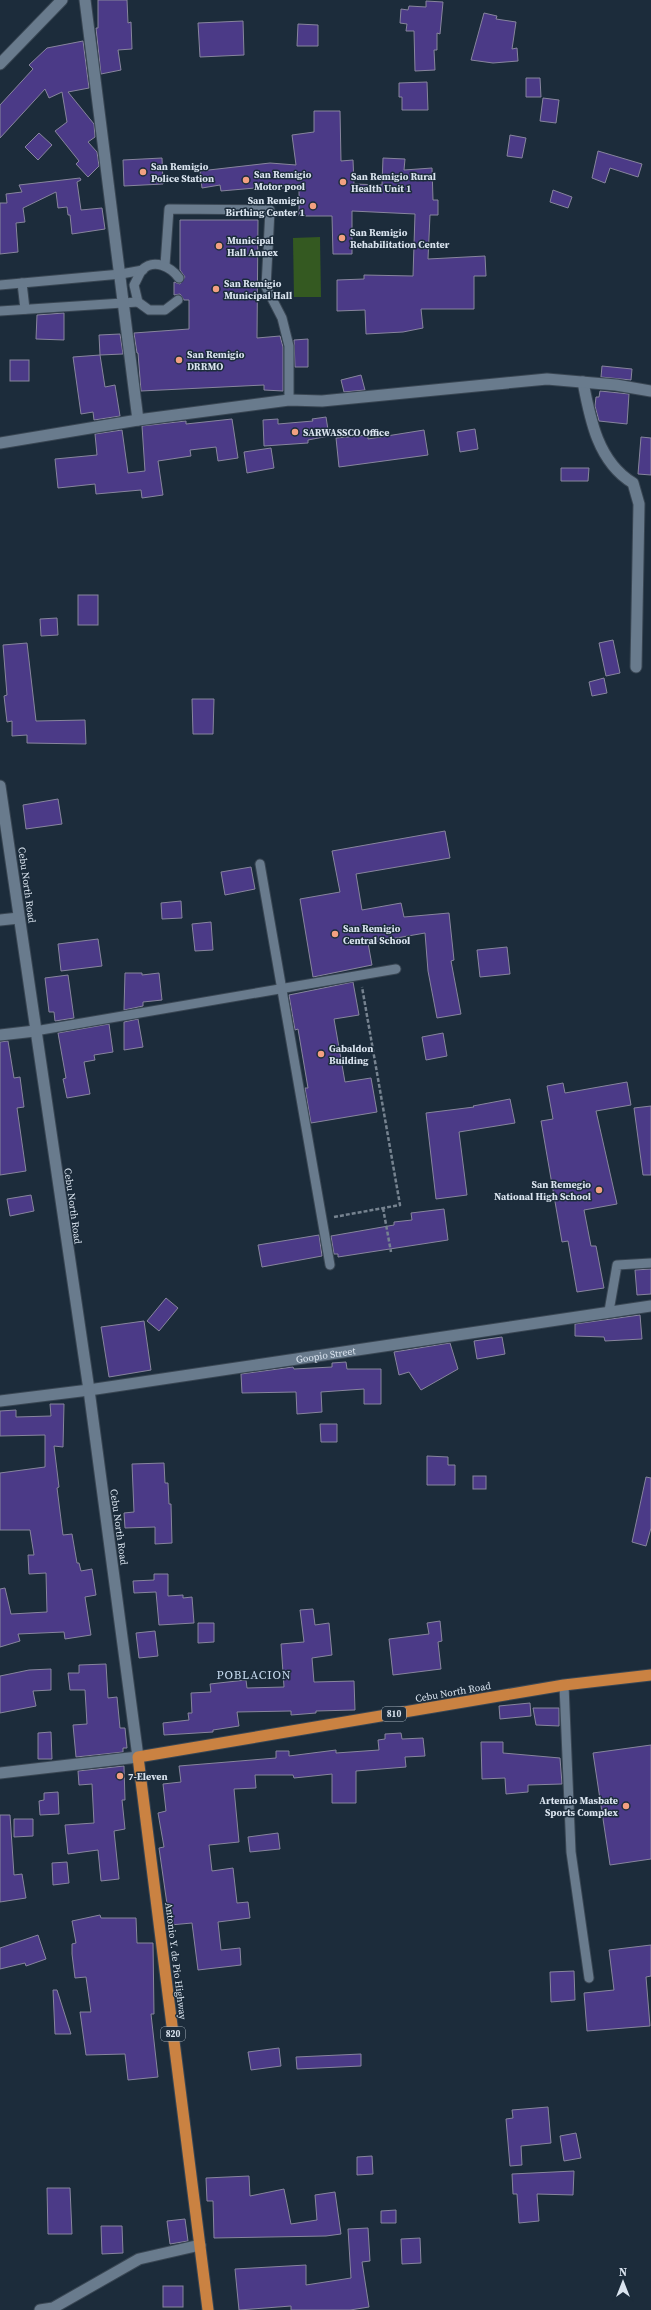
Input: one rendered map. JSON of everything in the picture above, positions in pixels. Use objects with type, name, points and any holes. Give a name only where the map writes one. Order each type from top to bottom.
[{"type":"highway","name":"Cebu North Road","points":[[138,1757],[564,1685],[651,1675]]},
{"type":"highway","name":"Antonio Y. de Pio Highway","points":[[138,1757],[208,2310]]},
{"type":"street","points":[[0,64],[62,0]]},
{"type":"street","points":[[85,0],[125,303],[138,420]]},
{"type":"street","points":[[0,443],[138,420],[289,400],[322,401],[547,379],[616,385],[651,391]]},
{"type":"street","points":[[584,382],[597,439],[620,475],[633,483],[639,504],[636,667]]},
{"type":"street","name":"Cebu North Road","points":[[0,786],[89,1390],[138,1757]]},
{"type":"street","points":[[0,920],[20,918]]},
{"type":"street","points":[[0,1036],[35,1031]]},
{"type":"street","name":"Goopio Street","points":[[0,1401],[89,1390],[609,1311],[651,1306]]},
{"type":"street","points":[[0,1772],[138,1757]]},
{"type":"street","points":[[40,2310],[53,2308],[138,2259],[200,2245]]},
{"type":"lane","points":[[165,266],[169,209],[270,210],[266,287],[282,318],[289,346],[289,400]]},
{"type":"lane","points":[[0,285],[121,274],[143,270],[153,265],[165,266],[173,270],[179,278]]},
{"type":"lane","points":[[138,302],[134,285],[143,270]]},
{"type":"lane","points":[[22,283],[24,309]]},
{"type":"lane","points":[[0,310],[138,302],[149,310],[165,310],[178,300]]},
{"type":"lane","points":[[260,864],[330,1265]]},
{"type":"lane","points":[[35,1031],[396,969]]},
{"type":"lane","points":[[609,1311],[617,1265],[651,1263]]},
{"type":"lane","points":[[564,1685],[571,1852],[589,1978]]},
{"type":"path","points":[[322,1219],[400,1205],[360,975]]},
{"type":"path","points":[[383,1208],[391,1252]]},
{"type":"green space","points":[[320,237],[321,297],[294,297],[293,238]]},
{"type":"building","points":[[98,0],[127,0],[128,23],[131,22],[132,49],[118,50],[121,70],[101,74],[96,28],[98,28]]},
{"type":"building","points":[[426,1],[443,2],[440,34],[437,33],[437,50],[434,50],[435,70],[415,71],[414,31],[406,31],[407,24],[400,23],[401,9],[408,10],[409,6],[426,7]]},
{"type":"building","points":[[484,13],[497,16],[496,19],[516,22],[512,49],[517,48],[518,61],[493,63],[471,60]]},
{"type":"building","points":[[243,21],[244,55],[200,57],[198,23]]},
{"type":"building","points":[[298,24],[318,25],[318,46],[297,46]]},
{"type":"building","points":[[83,41],[89,88],[68,92],[94,124],[95,137],[88,142],[97,152],[99,166],[88,177],[76,164],[79,161],[55,131],[67,122],[62,92],[49,98],[45,89],[0,138],[0,105],[33,69],[29,65],[47,48]]},
{"type":"building","points":[[526,78],[540,78],[541,97],[526,97]]},
{"type":"building","points":[[427,82],[428,110],[402,110],[402,97],[399,97],[399,83]]},
{"type":"building","points":[[543,98],[559,100],[556,123],[540,121]]},
{"type":"building","points":[[314,111],[340,111],[341,161],[353,160],[354,184],[382,185],[383,158],[405,159],[404,170],[432,168],[433,200],[438,200],[438,215],[430,215],[428,259],[485,256],[486,276],[474,276],[474,309],[421,309],[423,328],[403,332],[366,334],[365,310],[337,311],[337,280],[364,279],[364,275],[413,276],[415,214],[352,211],[352,254],[333,254],[332,216],[299,216],[299,188],[278,188],[278,186],[221,191],[220,185],[202,188],[200,171],[270,163],[296,165],[292,135],[314,132]]},
{"type":"building","points":[[39,133],[52,145],[38,160],[25,147]]},
{"type":"building","points":[[510,135],[526,138],[522,158],[507,156]]},
{"type":"building","points":[[598,151],[642,164],[638,177],[610,168],[605,183],[592,178]]},
{"type":"building","name":"San Remigio Police Station","points":[[162,158],[163,184],[124,186],[123,160]]},
{"type":"building","points":[[80,178],[81,180],[77,182],[81,210],[102,208],[105,229],[72,234],[70,215],[68,215],[67,207],[58,208],[56,192],[23,208],[25,222],[16,223],[18,252],[0,254],[0,203],[7,203],[6,194],[22,192],[19,185]]},
{"type":"building","points":[[553,190],[572,197],[568,208],[550,202]]},
{"type":"building","points":[[180,220],[258,220],[257,338],[280,336],[283,347],[283,391],[264,390],[264,385],[141,391],[138,353],[134,333],[189,329],[189,300],[184,300],[180,294],[174,295],[174,282],[180,284],[185,277],[180,270]]},
{"type":"building","points":[[64,313],[64,340],[36,339],[37,315]]},
{"type":"building","points":[[120,334],[123,354],[100,355],[99,335]]},
{"type":"building","points":[[308,339],[308,367],[295,367],[294,340]]},
{"type":"building","points":[[100,355],[105,387],[115,385],[120,416],[94,420],[93,412],[81,414],[73,357]]},
{"type":"building","points":[[10,360],[29,360],[29,381],[10,381]]},
{"type":"building","points":[[602,366],[632,369],[631,380],[601,377]]},
{"type":"building","points":[[361,375],[365,390],[344,392],[341,380]]},
{"type":"building","points":[[600,391],[629,394],[627,424],[599,421],[595,406],[596,397],[599,397]]},
{"type":"building","points":[[326,417],[329,436],[308,440],[308,443],[264,446],[263,420],[278,419],[278,424],[313,421],[312,419]]},
{"type":"building","points":[[232,419],[238,458],[218,461],[216,447],[190,450],[191,456],[158,461],[163,495],[142,498],[141,490],[96,494],[95,484],[58,488],[55,459],[97,455],[95,434],[122,430],[128,473],[145,471],[142,426],[186,421],[186,424]]},
{"type":"building","points":[[475,429],[478,449],[460,452],[457,432]]},
{"type":"building","points":[[424,430],[428,455],[339,467],[336,438],[368,435],[368,439]]},
{"type":"building","points":[[641,437],[651,438],[651,475],[638,474]]},
{"type":"building","points":[[271,448],[274,468],[247,473],[244,452]]},
{"type":"building","points":[[561,468],[589,468],[588,481],[561,481]]},
{"type":"building","points":[[78,595],[98,595],[98,625],[78,625]]},
{"type":"building","points":[[57,618],[58,635],[41,636],[40,619]]},
{"type":"building","points":[[613,640],[620,673],[606,676],[599,643]]},
{"type":"building","points":[[27,643],[36,721],[85,720],[86,744],[27,743],[27,735],[12,736],[12,721],[7,722],[4,696],[7,695],[3,645]]},
{"type":"building","points":[[604,678],[607,693],[592,696],[589,682]]},
{"type":"building","points":[[192,699],[214,699],[213,734],[193,734]]},
{"type":"building","points":[[58,799],[62,824],[26,829],[23,805]]},
{"type":"building","points":[[445,831],[450,858],[356,874],[362,910],[401,903],[404,917],[449,913],[454,960],[451,961],[461,1014],[437,1018],[428,971],[425,933],[368,943],[372,965],[313,977],[300,899],[340,892],[332,851]]},
{"type":"building","points":[[251,867],[255,889],[225,895],[221,872]]},
{"type":"building","points":[[181,901],[182,918],[162,919],[161,903]]},
{"type":"building","points":[[211,922],[213,950],[195,951],[192,924]]},
{"type":"building","points":[[98,939],[102,966],[61,971],[58,944]]},
{"type":"building","points":[[507,947],[510,974],[480,977],[477,950]]},
{"type":"building","points":[[125,973],[142,973],[142,975],[159,973],[162,1000],[143,1002],[143,1006],[124,1010]]},
{"type":"building","points":[[68,975],[74,1018],[55,1021],[54,1012],[49,1012],[45,978]]},
{"type":"building","name":"Gabaldon Building","points":[[353,982],[359,1015],[334,1019],[345,1082],[371,1078],[377,1112],[311,1123],[305,1088],[308,1088],[298,1029],[295,1030],[289,995]]},
{"type":"building","points":[[138,1019],[143,1047],[124,1050],[124,1022]]},
{"type":"building","points":[[109,1024],[113,1052],[94,1055],[95,1060],[84,1062],[90,1094],[67,1098],[63,1079],[66,1078],[58,1033]]},
{"type":"building","points":[[443,1033],[447,1056],[426,1060],[422,1037]]},
{"type":"building","points":[[8,1041],[14,1078],[20,1077],[24,1107],[17,1108],[26,1171],[0,1175],[0,1042]]},
{"type":"building","points":[[627,1082],[631,1105],[596,1111],[617,1204],[584,1210],[591,1246],[596,1246],[604,1288],[577,1292],[568,1241],[562,1242],[541,1121],[553,1119],[547,1086],[563,1083],[565,1093]]},
{"type":"building","points":[[510,1099],[515,1123],[459,1132],[467,1195],[436,1199],[426,1113],[474,1107],[473,1106]]},
{"type":"building","points":[[651,1106],[651,1175],[643,1175],[634,1108]]},
{"type":"building","points":[[31,1195],[34,1211],[10,1216],[7,1199]]},
{"type":"building","points":[[444,1209],[448,1240],[338,1257],[338,1254],[334,1254],[331,1236],[394,1225],[394,1222],[412,1220],[411,1213]]},
{"type":"building","points":[[319,1235],[322,1256],[262,1267],[258,1245]]},
{"type":"building","points":[[651,1269],[651,1294],[637,1295],[635,1270]]},
{"type":"building","points":[[166,1298],[178,1308],[159,1331],[147,1321]]},
{"type":"building","points":[[640,1315],[642,1339],[605,1341],[604,1337],[575,1336],[575,1324]]},
{"type":"building","points":[[144,1321],[151,1370],[109,1377],[101,1327]]},
{"type":"building","points":[[502,1337],[505,1354],[477,1359],[474,1341]]},
{"type":"building","points":[[450,1343],[458,1369],[421,1390],[409,1372],[399,1375],[394,1352]]},
{"type":"building","points":[[346,1362],[347,1369],[381,1369],[381,1404],[364,1404],[364,1389],[321,1392],[322,1412],[297,1414],[296,1392],[242,1393],[241,1374],[293,1367],[294,1369],[332,1367],[332,1363]]},
{"type":"building","points":[[50,1404],[64,1404],[63,1447],[54,1446],[59,1487],[57,1488],[63,1535],[72,1534],[77,1563],[79,1563],[81,1571],[92,1569],[96,1595],[85,1597],[91,1635],[65,1639],[64,1632],[18,1634],[20,1641],[0,1647],[0,1589],[5,1588],[11,1614],[47,1612],[46,1573],[29,1574],[28,1555],[34,1555],[30,1530],[0,1530],[0,1473],[45,1467],[45,1435],[0,1436],[0,1411],[16,1410],[16,1417],[51,1416]]},
{"type":"building","points":[[320,1424],[337,1424],[337,1442],[321,1442]]},
{"type":"building","points":[[427,1456],[448,1457],[448,1465],[455,1465],[455,1485],[427,1485]]},
{"type":"building","points":[[164,1463],[165,1483],[168,1483],[169,1504],[171,1504],[172,1543],[155,1544],[155,1527],[125,1528],[124,1513],[134,1512],[132,1464]]},
{"type":"building","points":[[473,1476],[486,1476],[486,1489],[473,1489]]},
{"type":"building","points":[[646,1477],[651,1478],[651,1528],[646,1546],[632,1542]]},
{"type":"building","points":[[154,1574],[168,1574],[168,1596],[183,1595],[183,1598],[192,1597],[194,1623],[159,1625],[156,1592],[134,1593],[133,1581],[154,1580]]},
{"type":"building","points":[[313,1609],[315,1625],[329,1623],[332,1655],[312,1658],[314,1682],[354,1681],[355,1710],[316,1711],[316,1713],[291,1715],[291,1711],[237,1712],[239,1726],[213,1730],[213,1732],[164,1735],[163,1723],[189,1720],[188,1713],[192,1713],[191,1693],[211,1692],[210,1684],[246,1680],[247,1688],[284,1687],[281,1644],[304,1642],[300,1610]]},
{"type":"building","points":[[440,1621],[442,1641],[438,1642],[441,1669],[393,1675],[389,1639],[429,1634],[427,1623]]},
{"type":"building","points":[[198,1623],[214,1623],[214,1642],[198,1643]]},
{"type":"building","points":[[155,1631],[158,1656],[139,1658],[136,1633]]},
{"type":"building","points":[[106,1664],[108,1698],[117,1697],[120,1728],[125,1728],[127,1748],[123,1748],[123,1752],[76,1757],[73,1725],[87,1724],[85,1690],[70,1690],[68,1673],[79,1673],[79,1665]]},
{"type":"building","points":[[51,1669],[51,1690],[33,1691],[36,1706],[0,1713],[0,1676],[29,1670]]},
{"type":"building","points":[[530,1703],[531,1716],[500,1719],[499,1706]]},
{"type":"building","points":[[533,1708],[559,1708],[559,1726],[536,1725]]},
{"type":"building","points":[[51,1732],[52,1759],[38,1759],[38,1733]]},
{"type":"building","points":[[401,1733],[402,1739],[423,1738],[425,1756],[405,1757],[406,1767],[356,1771],[356,1803],[332,1803],[332,1774],[294,1778],[293,1775],[255,1775],[256,1788],[234,1789],[239,1842],[209,1845],[212,1871],[233,1868],[237,1903],[248,1902],[250,1918],[218,1922],[221,1950],[240,1948],[241,1965],[198,1970],[192,1923],[170,1925],[159,1848],[164,1847],[158,1813],[166,1811],[163,1784],[181,1782],[179,1766],[276,1758],[276,1751],[289,1751],[289,1756],[336,1750],[336,1753],[379,1750],[378,1740],[385,1739],[385,1734]]},
{"type":"building","points":[[481,1742],[503,1742],[503,1753],[560,1758],[562,1784],[528,1785],[528,1792],[506,1794],[505,1778],[482,1779]]},
{"type":"building","name":"Artemio Masbate Sports Complex","points":[[651,1745],[651,1859],[610,1865],[593,1753]]},
{"type":"building","points":[[124,1766],[125,1800],[122,1800],[125,1829],[114,1831],[119,1879],[101,1881],[98,1850],[68,1854],[65,1825],[94,1823],[92,1784],[79,1785],[78,1771]]},
{"type":"building","points":[[58,1792],[59,1814],[40,1815],[39,1801],[44,1800],[44,1793]]},
{"type":"building","points":[[0,1815],[10,1815],[14,1875],[22,1874],[26,1898],[0,1902]]},
{"type":"building","points":[[14,1819],[33,1819],[33,1836],[14,1837]]},
{"type":"building","points":[[278,1833],[280,1849],[250,1852],[248,1837]]},
{"type":"building","points":[[67,1862],[69,1883],[53,1885],[52,1863]]},
{"type":"building","points":[[100,1915],[101,1918],[136,1918],[137,1943],[153,1943],[154,2014],[151,2014],[158,2077],[128,2080],[125,2054],[86,2055],[80,2012],[91,2012],[86,1977],[75,1978],[72,1944],[76,1943],[72,1921]]},
{"type":"building","points":[[38,1935],[46,1959],[26,1966],[25,1963],[0,1969],[0,1948]]},
{"type":"building","points":[[651,1945],[651,1976],[646,1977],[650,2026],[587,2031],[584,1993],[614,1990],[609,1950]]},
{"type":"building","points":[[574,1971],[575,2000],[551,2002],[550,1972]]},
{"type":"building","points":[[53,1990],[57,1990],[71,2034],[55,2034]]},
{"type":"building","points":[[279,2048],[281,2066],[251,2070],[248,2052]]},
{"type":"building","points":[[361,2054],[361,2066],[297,2069],[296,2057]]},
{"type":"building","points":[[548,2107],[551,2143],[521,2146],[522,2165],[510,2166],[506,2119],[513,2118],[512,2110]]},
{"type":"building","points":[[576,2133],[581,2158],[564,2161],[560,2136]]},
{"type":"building","points":[[372,2156],[373,2174],[357,2175],[357,2157]]},
{"type":"building","points":[[574,2171],[573,2195],[537,2194],[539,2221],[519,2223],[517,2194],[513,2194],[512,2174]]},
{"type":"building","points":[[249,2176],[250,2196],[284,2189],[291,2224],[317,2220],[315,2195],[335,2192],[341,2234],[326,2236],[214,2238],[213,2201],[207,2201],[206,2178]]},
{"type":"building","points":[[47,2188],[70,2188],[72,2234],[48,2234]]},
{"type":"building","points":[[396,2210],[396,2223],[381,2223],[381,2211]]},
{"type":"building","points":[[185,2219],[188,2241],[170,2244],[167,2221]]},
{"type":"building","points":[[101,2226],[122,2226],[123,2253],[102,2254]]},
{"type":"building","points":[[368,2228],[370,2261],[362,2262],[369,2307],[350,2310],[291,2310],[291,2306],[239,2310],[235,2269],[306,2265],[306,2285],[351,2278],[348,2229]]},
{"type":"building","points":[[420,2238],[421,2263],[402,2264],[401,2239]]},
{"type":"building","points":[[163,2286],[183,2286],[183,2307],[163,2307]]},
{"type":"place","name":"San Remigio Police Station","points":[[143,172]]},
{"type":"place","name":"San Remigio Motor pool","points":[[246,180]]},
{"type":"place","name":"San Remigio Rural Health Unit 1","points":[[343,182]]},
{"type":"place","name":"San Remigio Birthing Center 1","points":[[313,206]]},
{"type":"place","name":"San Remigio Rehabilitation Center","points":[[342,238]]},
{"type":"place","name":"Municipal Hall Annex","points":[[219,246]]},
{"type":"place","name":"San Remigio Municipal Hall","points":[[216,289]]},
{"type":"place","name":"San Remigio DRRMO","points":[[179,360]]},
{"type":"place","name":"SARWASSCO Office","points":[[295,432]]},
{"type":"place","name":"San Remigio Central School","points":[[335,934]]},
{"type":"place","name":"Gabaldon Building","points":[[321,1054]]},
{"type":"place","name":"San Remegio National High School","points":[[599,1190]]},
{"type":"place","name":"7-Eleven","points":[[120,1776]]},
{"type":"place","name":"Artemio Masbate Sports Complex","points":[[626,1806]]},
{"type":"district","name":"POBLACION","points":[[254,1675]]}]
